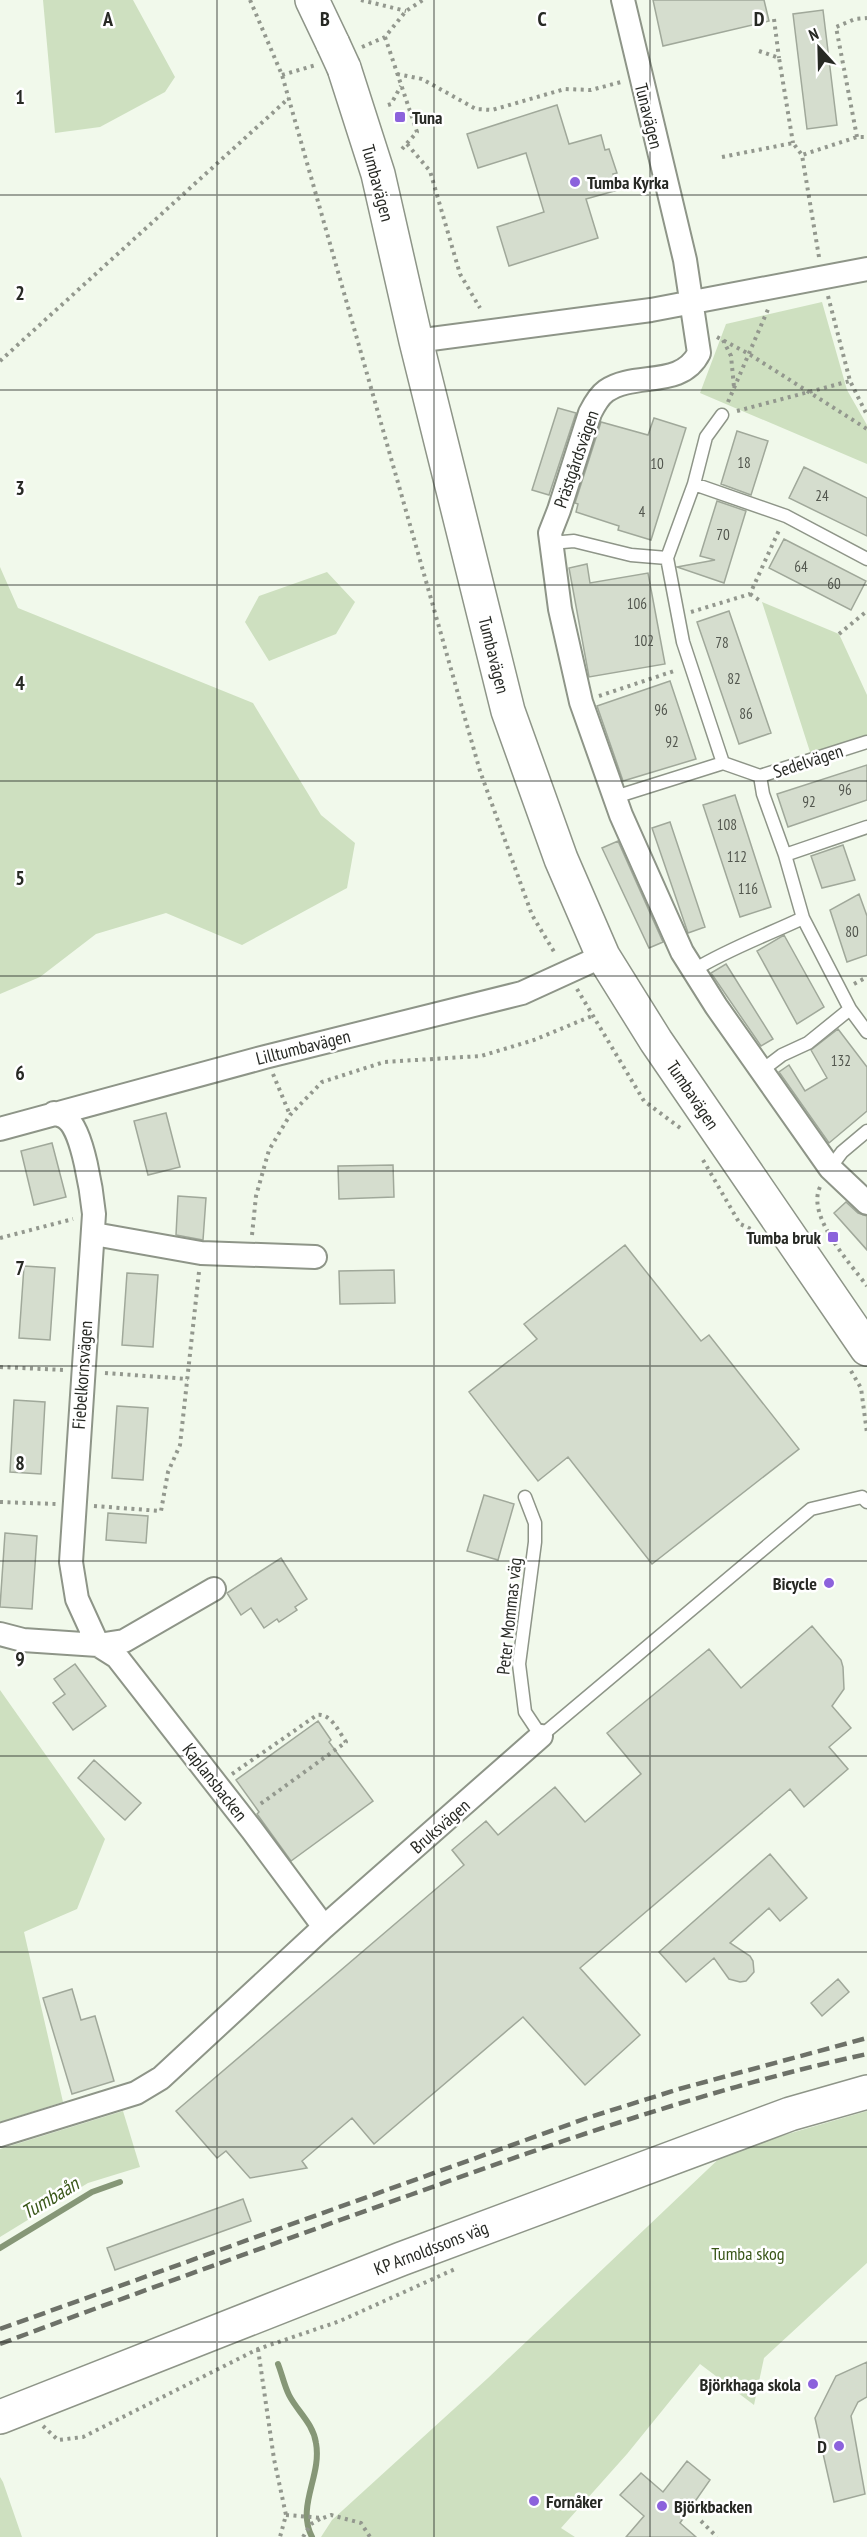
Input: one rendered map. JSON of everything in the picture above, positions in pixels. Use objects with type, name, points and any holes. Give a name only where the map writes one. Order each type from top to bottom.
[{"type":"main road","name":"Tumbavägen","points":[[312,0],[338,56],[378,174],[416,341],[508,711],[561,859],[603,956],[662,1050],[867,1349]]},
{"type":"main road","name":"Tumbavägen","points":[[803,1257],[867,1321]]},
{"type":"main road","name":"KP Arnoldssons väg","points":[[0,2417],[412,2255],[790,2114],[867,2092]]},
{"type":"street","name":"Tunavägen","points":[[622,0],[685,260],[692,302]]},
{"type":"street","points":[[416,341],[692,302],[867,268]]},
{"type":"street","name":"Prästgårdsvägen","points":[[615,797],[581,702],[560,609],[550,533],[560,510],[590,413],[596,402],[605,392],[615,386],[679,373],[687,368],[699,353],[692,302]]},
{"type":"street","points":[[615,797],[682,952],[716,1006],[830,1168],[867,1203]]},
{"type":"street","name":"Lilltumbavägen","points":[[0,1129],[265,1057],[522,993],[603,956]]},
{"type":"street","name":"Fiebelkornsvägen","points":[[54,1113],[67,1119],[75,1129],[86,1163],[94,1224],[74,1504],[72,1579],[77,1599],[98,1645]]},
{"type":"street","points":[[94,1224],[201,1253],[315,1257]]},
{"type":"street","points":[[0,1634],[23,1640],[98,1645],[124,1641],[214,1589]]},
{"type":"street","name":"Kaplansbacken","points":[[98,1645],[117,1658],[242,1817],[324,1927]]},
{"type":"street","name":"Bruksvägen","points":[[0,2135],[136,2093],[161,2078],[324,1927],[541,1736]]},
{"type":"lane","points":[[722,415],[706,437],[694,484],[667,558],[683,642],[723,763]]},
{"type":"lane","points":[[694,484],[786,516],[867,559]]},
{"type":"lane","points":[[551,543],[574,541],[631,555],[667,558]]},
{"type":"lane","name":"Sedelvägen","points":[[867,742],[760,776],[763,794],[785,855],[803,918],[850,1009],[867,1032]]},
{"type":"lane","points":[[615,797],[723,763],[760,776]]},
{"type":"lane","points":[[785,855],[867,827]]},
{"type":"lane","points":[[694,970],[720,954],[747,945],[803,918]]},
{"type":"lane","points":[[762,1071],[782,1055],[808,1043],[850,1009]]},
{"type":"lane","points":[[830,1168],[842,1152],[867,1131]]},
{"type":"lane","name":"Peter Mommas väg","points":[[525,1497],[535,1523],[535,1542],[519,1664],[520,1683],[525,1712],[541,1736]]},
{"type":"lane","name":"Bruksvägen","points":[[541,1736],[811,1509],[862,1497],[867,1502]]},
{"type":"path","points":[[250,0],[282,75],[480,771],[532,915],[644,1101],[687,1133]]},
{"type":"path","points":[[361,0],[406,11]]},
{"type":"path","points":[[282,75],[386,37],[406,11],[423,0]]},
{"type":"path","points":[[857,137],[836,27],[855,19],[867,18]]},
{"type":"path","points":[[774,19],[778,58],[793,143],[802,155],[823,278],[850,381],[867,415]]},
{"type":"path","points":[[386,37],[417,132],[402,149]]},
{"type":"path","points":[[759,51],[778,58]]},
{"type":"path","points":[[397,74],[422,79],[476,109],[492,110],[566,89],[591,90],[640,77]]},
{"type":"path","points":[[388,105],[391,104],[401,85]]},
{"type":"path","points":[[0,361],[289,98]]},
{"type":"path","points":[[802,155],[857,137],[867,137]]},
{"type":"path","points":[[723,158],[793,143]]},
{"type":"path","points":[[407,144],[430,171],[460,274],[480,308]]},
{"type":"path","points":[[722,415],[770,304]]},
{"type":"path","points":[[697,331],[722,339],[749,354],[867,429]]},
{"type":"path","points":[[722,339],[731,356],[734,388]]},
{"type":"path","points":[[722,415],[850,381]]},
{"type":"path","points":[[679,616],[750,594],[786,516]]},
{"type":"path","points":[[750,594],[762,602]]},
{"type":"path","points":[[839,634],[867,611]]},
{"type":"path","points":[[581,702],[691,666]]},
{"type":"path","points":[[250,1253],[256,1196],[269,1150],[290,1115],[322,1082],[384,1062],[481,1056],[534,1040],[592,1016]]},
{"type":"path","points":[[265,1057],[290,1115]]},
{"type":"path","points":[[699,1153],[740,1224],[755,1230]]},
{"type":"path","points":[[830,1168],[817,1195],[821,1222],[867,1286]]},
{"type":"path","points":[[0,1238],[94,1224]]},
{"type":"path","points":[[0,1502],[74,1504],[160,1511],[168,1472],[180,1445],[201,1253]]},
{"type":"path","points":[[861,1388],[867,1384]]},
{"type":"path","points":[[217,1785],[317,1715],[322,1714],[329,1718],[346,1742],[242,1817]]},
{"type":"path","points":[[40,2424],[58,2440],[83,2437],[258,2349],[340,2321],[464,2265]]},
{"type":"path","points":[[258,2349],[274,2459],[286,2515],[280,2537]]},
{"type":"path","points":[[286,2515],[322,2518]]},
{"type":"path","points":[[303,2537],[311,2524],[331,2515],[361,2523],[370,2537]]},
{"type":"path","points":[[701,2521],[717,2537]]},
{"type":"green space","points":[[43,0],[133,0],[175,77],[165,92],[100,127],[55,133]]},
{"type":"green space","points":[[822,302],[847,390],[867,425],[867,464],[700,393],[726,324]]},
{"type":"green space","points":[[0,567],[18,608],[253,703],[321,815],[355,843],[347,888],[242,945],[166,913],[96,934],[40,977],[0,994]]},
{"type":"green space","points":[[327,572],[355,602],[336,634],[269,661],[245,622],[259,596]]},
{"type":"green space","points":[[762,602],[839,634],[867,695],[867,737],[811,755]]},
{"type":"green space","points":[[0,1690],[105,1839],[77,1909],[24,1932],[63,2102],[0,2122]]},
{"type":"green space","points":[[123,2111],[140,2167],[88,2183],[0,2237],[0,2149]]},
{"type":"green space","name":"Tumba skog","points":[[867,2111],[867,2263],[764,2358],[754,2405],[700,2364],[627,2454],[561,2528],[575,2537],[321,2537],[332,2520],[488,2378],[726,2152]]},
{"type":"green space","points":[[0,2477],[3,2482],[22,2537],[0,2537]]},
{"type":"building","points":[[653,0],[764,0],[769,21],[663,46]]},
{"type":"building","points":[[823,10],[837,125],[807,129],[793,14]]},
{"type":"building","name":"Tumba Kyrka","points":[[557,105],[569,144],[601,135],[605,150],[609,149],[617,173],[613,174],[618,190],[586,199],[598,238],[509,266],[497,227],[544,212],[526,153],[478,168],[467,134]]},
{"type":"building","points":[[558,408],[576,413],[549,495],[532,490]]},
{"type":"building","points":[[654,418],[686,428],[651,540],[618,530],[619,526],[576,512],[578,504],[575,503],[601,422],[648,435]]},
{"type":"building","points":[[737,431],[768,441],[751,495],[721,484]]},
{"type":"building","points":[[804,467],[867,498],[867,536],[789,498]]},
{"type":"building","points":[[717,501],[746,511],[724,583],[677,567],[715,560],[700,556]]},
{"type":"building","points":[[784,539],[866,581],[851,610],[769,568]]},
{"type":"building","points":[[587,564],[590,583],[648,573],[665,664],[589,677],[569,568]]},
{"type":"building","points":[[729,611],[771,733],[739,744],[697,622]]},
{"type":"building","points":[[670,681],[696,759],[623,781],[597,706]]},
{"type":"building","points":[[867,765],[867,800],[788,827],[777,794]]},
{"type":"building","points":[[735,795],[771,907],[740,917],[703,805]]},
{"type":"building","points":[[670,822],[705,927],[688,933],[652,828]]},
{"type":"building","points":[[618,841],[663,942],[649,948],[602,848]]},
{"type":"building","points":[[843,845],[855,880],[822,888],[811,856]]},
{"type":"building","points":[[859,894],[867,916],[867,955],[847,962],[830,910]]},
{"type":"building","points":[[784,935],[824,1007],[797,1024],[757,951]]},
{"type":"building","points":[[726,964],[773,1039],[761,1046],[711,973]]},
{"type":"building","points":[[838,1029],[867,1067],[867,1111],[829,1143],[779,1072],[789,1065],[805,1091],[827,1078],[811,1050]]},
{"type":"building","points":[[166,1113],[180,1167],[148,1175],[134,1121]]},
{"type":"building","points":[[52,1143],[66,1197],[34,1205],[21,1151]]},
{"type":"building","points":[[393,1165],[394,1197],[339,1199],[338,1166]]},
{"type":"building","points":[[178,1196],[206,1198],[203,1240],[176,1235]]},
{"type":"building","points":[[846,1202],[858,1213],[867,1216],[867,1250],[834,1213]]},
{"type":"building","points":[[625,1245],[701,1341],[709,1335],[799,1449],[652,1564],[568,1457],[538,1481],[469,1392],[537,1339],[524,1324]]},
{"type":"building","points":[[24,1266],[55,1268],[50,1340],[19,1338]]},
{"type":"building","points":[[394,1270],[395,1303],[340,1304],[339,1271]]},
{"type":"building","points":[[127,1273],[158,1275],[153,1347],[122,1345]]},
{"type":"building","points":[[14,1400],[45,1402],[41,1474],[10,1472]]},
{"type":"building","points":[[117,1406],[148,1408],[143,1480],[112,1478]]},
{"type":"building","points":[[484,1495],[514,1504],[498,1560],[467,1551]]},
{"type":"building","points":[[108,1513],[148,1516],[146,1543],[106,1540]]},
{"type":"building","points":[[5,1533],[37,1536],[32,1609],[0,1607]]},
{"type":"building","points":[[281,1558],[307,1599],[295,1607],[297,1610],[279,1622],[277,1619],[264,1628],[251,1608],[241,1615],[227,1593]]},
{"type":"building","points":[[812,1626],[841,1660],[843,1667],[844,1689],[832,1706],[851,1728],[829,1747],[848,1769],[804,1807],[790,1789],[580,1968],[640,2035],[585,2085],[523,2017],[374,2144],[352,2118],[302,2161],[307,2168],[250,2178],[226,2151],[217,2158],[176,2111],[464,1865],[452,1850],[486,1821],[498,1835],[555,1787],[585,1822],[641,1774],[607,1733],[709,1649],[741,1688]]},
{"type":"building","points":[[75,1664],[106,1706],[73,1730],[53,1703],[65,1694],[54,1679]]},
{"type":"building","points":[[318,1721],[331,1740],[329,1742],[373,1801],[291,1861],[236,1780]]},
{"type":"building","points":[[94,1760],[141,1803],[125,1820],[78,1778]]},
{"type":"building","points":[[770,1854],[807,1898],[780,1921],[769,1908],[730,1943],[750,1956],[753,1961],[754,1972],[746,1981],[729,1979],[714,1958],[686,1982],[659,1952]]},
{"type":"building","points":[[838,1979],[849,1992],[822,2016],[811,2003]]},
{"type":"building","points":[[72,1989],[81,2020],[95,2016],[114,2081],[72,2094],[43,1998]]},
{"type":"building","points":[[243,2199],[251,2221],[115,2270],[107,2248]]},
{"type":"building","name":"D","points":[[867,2362],[867,2397],[858,2402],[851,2416],[865,2494],[834,2502],[815,2418],[836,2376]]},
{"type":"building","name":"Björkbacken","points":[[687,2461],[710,2480],[680,2523],[696,2537],[626,2537],[644,2516],[620,2495],[641,2473],[663,2492]]},
{"type":"waterway","name":"Tumbaån","points":[[0,2248],[92,2192],[120,2182]]},
{"type":"waterway","points":[[278,2364],[289,2395],[308,2423],[316,2443],[316,2467],[307,2514],[312,2537]]},
{"type":"railway","points":[[0,2329],[587,2118],[679,2089],[867,2038]]},
{"type":"railway","points":[[0,2344],[256,2250],[579,2136],[693,2099],[867,2054]]},
{"type":"place","name":"Tuna","points":[[400,117]]},
{"type":"place","name":"Tumba Kyrka","points":[[575,182]]},
{"type":"place","name":"Tumba bruk","points":[[833,1237]]},
{"type":"place","name":"Bicycle","points":[[829,1583]]},
{"type":"place","name":"Björkhaga skola","points":[[813,2384]]},
{"type":"place","name":"D","points":[[839,2446]]},
{"type":"place","name":"Fornåker","points":[[534,2501]]},
{"type":"place","name":"Björkbacken","points":[[662,2506]]}]
